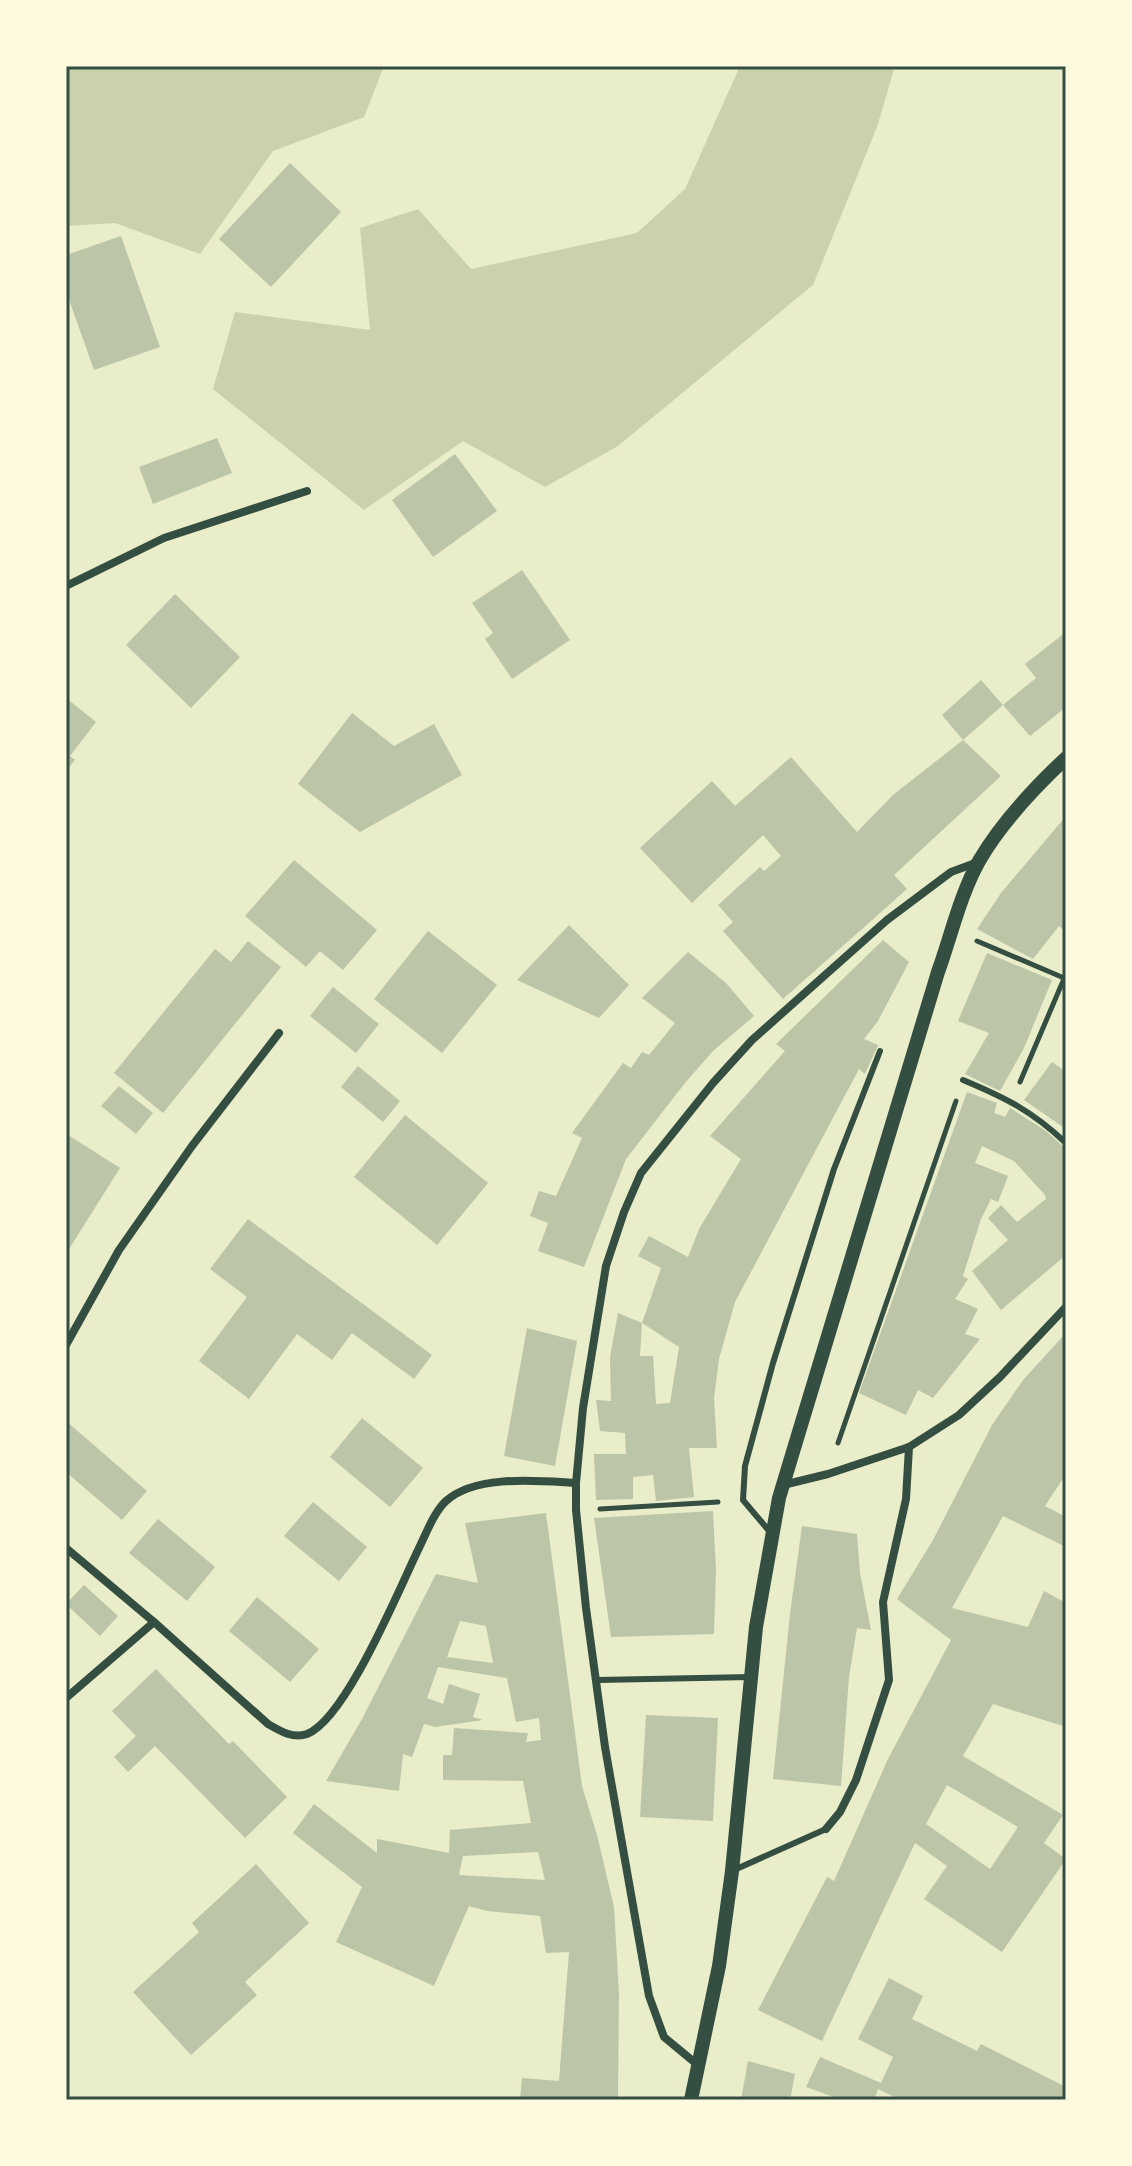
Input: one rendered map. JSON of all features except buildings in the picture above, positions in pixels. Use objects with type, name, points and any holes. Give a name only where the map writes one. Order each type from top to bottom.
[{"type":"street","points":[[66,586],[164,538],[307,491]]},
{"type":"street","points":[[691,2100],[719,1966],[732,1871],[756,1627],[782,1486],[953,931],[979,862],[1006,822],[1066,758]]},
{"type":"street","points":[[699,2066],[664,2037],[649,1996],[605,1747],[586,1608],[576,1483],[583,1408],[606,1266],[641,1173],[752,1040],[887,920],[951,872],[979,862]]},
{"type":"street","points":[[66,1345],[119,1250],[192,1146],[279,1033]]},
{"type":"street","points":[[782,1486],[909,1447],[969,1405],[1066,1307]]},
{"type":"street","points":[[826,1829],[840,1812],[856,1780],[889,1680],[883,1602],[906,1499],[909,1447]]},
{"type":"street","points":[[66,1548],[268,1724],[286,1735],[305,1735],[325,1723],[357,1674],[427,1531],[446,1501],[476,1486],[511,1480],[576,1483]]},
{"type":"street","points":[[66,1698],[154,1622]]},
{"type":"lane","points":[[772,1535],[743,1500],[745,1466],[773,1363],[834,1169],[880,1051]]},
{"type":"lane","points":[[963,1080],[1012,1101],[1066,1143]]},
{"type":"lane","points":[[598,1680],[751,1677]]},
{"type":"lane","points":[[732,1871],[826,1829]]},
{"type":"path","points":[[953,931],[1065,976],[1012,1101]]},
{"type":"path","points":[[828,1474],[872,1338],[963,1080]]},
{"type":"path","points":[[576,1510],[743,1500]]},
{"type":"green space","points":[[66,66],[384,66],[364,117],[273,151],[200,254],[115,223],[66,226]]},
{"type":"green space","points":[[740,66],[895,66],[877,127],[813,285],[618,446],[545,487],[463,441],[364,510],[213,389],[235,312],[370,330],[360,228],[418,209],[471,269],[637,233],[685,189]]}]
